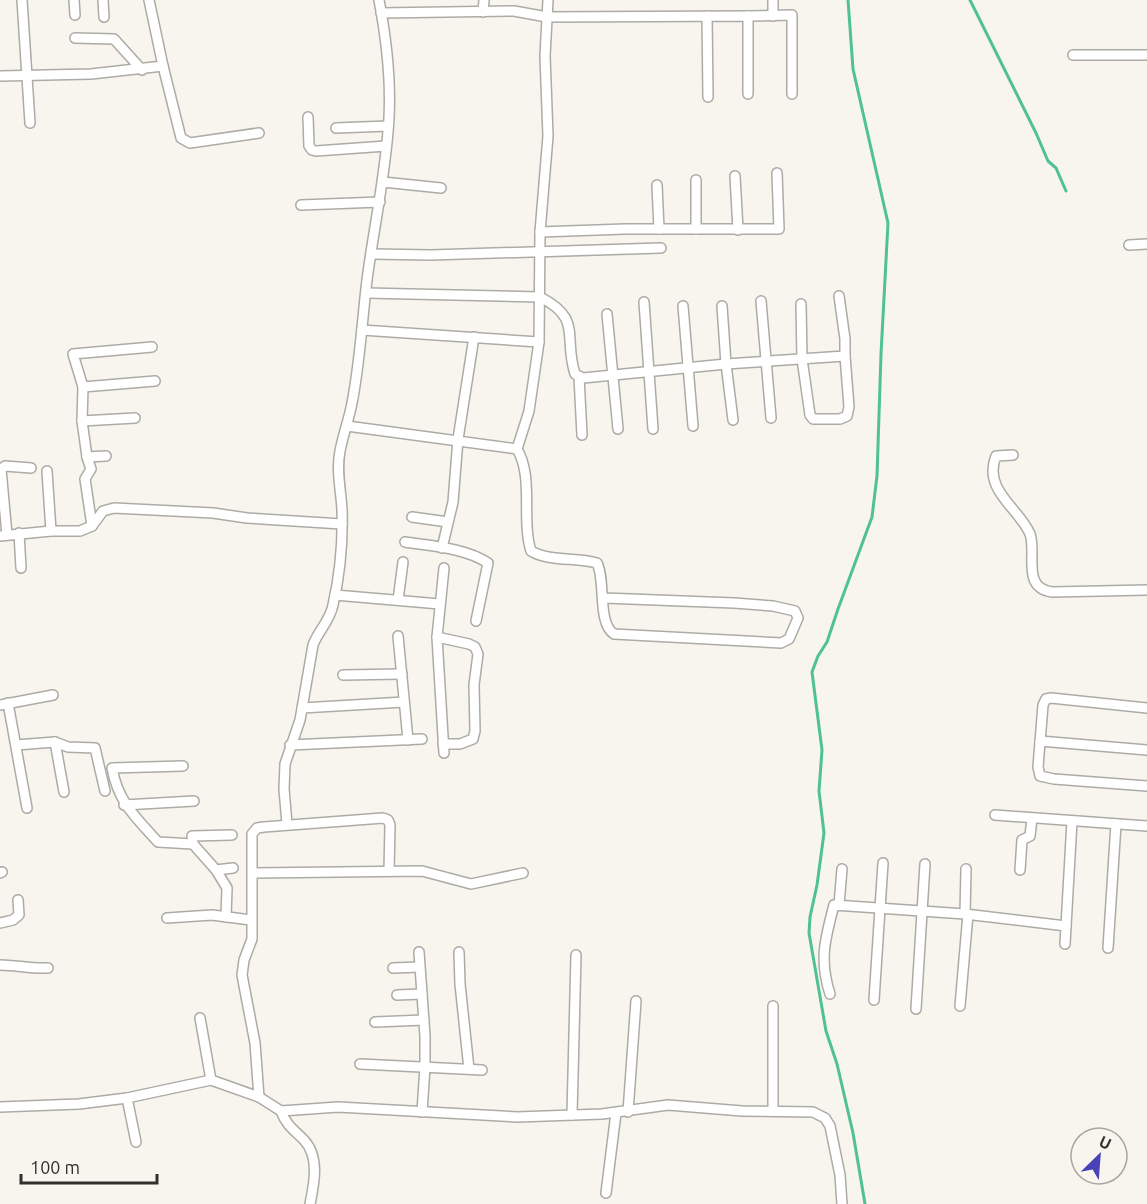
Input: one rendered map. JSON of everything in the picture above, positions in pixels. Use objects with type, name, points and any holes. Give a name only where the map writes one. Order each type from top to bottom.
[{"type":"street","points":[[22,0],[30,123]]},
{"type":"street","points":[[74,0],[75,15]]},
{"type":"street","points":[[103,0],[104,17]]},
{"type":"street","points":[[149,0],[163,66],[183,141],[190,143],[259,133]]},
{"type":"street","points":[[287,824],[285,764],[300,720],[313,645],[316,636],[332,612],[339,569],[342,524],[339,454],[347,426],[362,330],[388,126],[389,100],[385,33],[380,0]]},
{"type":"street","points":[[444,0],[445,11]]},
{"type":"street","points":[[483,12],[484,0]]},
{"type":"street","points":[[517,449],[529,411],[539,342],[540,232],[548,136],[545,76],[548,0]]},
{"type":"street","points":[[773,0],[773,16]]},
{"type":"street","points":[[381,13],[514,11],[547,16],[792,15],[792,94]]},
{"type":"street","points":[[707,16],[708,97]]},
{"type":"street","points":[[748,16],[748,93]]},
{"type":"street","points":[[75,38],[114,39],[142,70]]},
{"type":"street","points":[[1073,55],[1147,55]]},
{"type":"street","points":[[1,76],[91,74],[163,66]]},
{"type":"street","points":[[308,117],[309,146],[312,150],[386,146]]},
{"type":"street","points":[[336,128],[388,126]]},
{"type":"street","points":[[540,232],[779,229],[777,173]]},
{"type":"street","points":[[735,176],[738,230]]},
{"type":"street","points":[[696,180],[696,229]]},
{"type":"street","points":[[382,182],[441,188]]},
{"type":"street","points":[[657,185],[659,229]]},
{"type":"street","points":[[301,205],[380,202]]},
{"type":"street","points":[[1129,245],[1147,244]]},
{"type":"street","points":[[372,254],[431,255],[662,248]]},
{"type":"street","points":[[366,293],[540,297],[554,304],[567,319],[573,365],[575,374],[579,377],[599,378],[726,364],[845,356]]},
{"type":"street","points":[[801,304],[802,359],[811,417],[818,420],[846,418],[849,410],[839,296]]},
{"type":"street","points":[[644,302],[653,429]]},
{"type":"street","points":[[761,302],[771,418]]},
{"type":"street","points":[[683,306],[693,426]]},
{"type":"street","points":[[722,306],[726,364],[734,420]]},
{"type":"street","points":[[607,314],[618,429]]},
{"type":"street","points":[[362,330],[539,342]]},
{"type":"street","points":[[442,548],[453,501],[458,439],[474,337]]},
{"type":"street","points":[[92,526],[85,479],[91,469],[82,421],[83,387],[73,354],[152,347]]},
{"type":"street","points":[[579,377],[582,435]]},
{"type":"street","points":[[83,387],[155,381]]},
{"type":"street","points":[[82,421],[135,418]]},
{"type":"street","points":[[347,426],[458,439],[517,449],[522,456],[531,551],[537,555],[597,563],[607,630],[614,634],[781,644],[789,639],[798,618],[795,611],[773,606],[604,598]]},
{"type":"street","points":[[1013,455],[996,456],[994,471],[1004,501],[1029,532],[1034,576],[1038,587],[1052,592],[1147,590]]},
{"type":"street","points":[[87,457],[106,456]]},
{"type":"street","points":[[31,468],[5,466],[1,469],[4,536],[19,533],[80,531],[92,526],[103,511],[114,508],[213,513],[248,518],[342,524]]},
{"type":"street","points":[[47,471],[51,531]]},
{"type":"street","points":[[412,517],[448,522]]},
{"type":"street","points":[[19,533],[21,568]]},
{"type":"street","points":[[405,542],[474,556],[488,563],[476,621]]},
{"type":"street","points":[[398,600],[403,562]]},
{"type":"street","points":[[437,637],[468,644],[475,647],[478,654],[474,685],[475,731],[473,739],[443,748],[437,637],[444,568]]},
{"type":"street","points":[[335,595],[440,604]]},
{"type":"street","points":[[398,636],[408,740]]},
{"type":"street","points":[[343,675],[402,674]]},
{"type":"street","points":[[27,808],[16,745],[4,704],[53,695]]},
{"type":"street","points":[[1147,708],[1046,699],[1043,705],[1038,767],[1040,776],[1054,779],[1147,786]]},
{"type":"street","points":[[302,708],[405,702]]},
{"type":"street","points":[[290,745],[422,739]]},
{"type":"street","points":[[1040,741],[1147,750]]},
{"type":"street","points":[[16,745],[55,742],[68,747],[95,748],[105,791]]},
{"type":"street","points":[[55,742],[64,792]]},
{"type":"street","points":[[183,766],[112,768],[115,784],[124,805],[158,842],[193,844]]},
{"type":"street","points":[[124,805],[194,801]]},
{"type":"street","points":[[995,815],[1147,826]]},
{"type":"street","points":[[1020,870],[1022,840],[1030,836],[1032,818]]},
{"type":"street","points":[[259,1098],[255,1043],[242,975],[244,960],[252,939],[252,838],[254,831],[264,827],[287,824],[386,819],[390,825],[389,871]]},
{"type":"street","points":[[1065,944],[1072,820]]},
{"type":"street","points":[[1108,948],[1116,824]]},
{"type":"street","points":[[226,916],[227,888],[216,870],[193,844],[192,836],[232,835]]},
{"type":"street","points":[[874,1000],[883,863]]},
{"type":"street","points":[[916,1009],[926,864]]},
{"type":"street","points":[[216,870],[234,868]]},
{"type":"street","points":[[839,905],[842,869]]},
{"type":"street","points":[[960,1006],[966,914],[966,869]]},
{"type":"street","points":[[253,873],[430,872],[471,884],[523,873]]},
{"type":"street","points":[[0,923],[13,920],[19,915],[18,900]]},
{"type":"street","points":[[830,994],[823,973],[825,938],[834,905],[966,914],[1066,926]]},
{"type":"street","points":[[166,918],[205,915],[251,921]]},
{"type":"street","points":[[419,952],[425,1067],[422,1112]]},
{"type":"street","points":[[459,952],[469,1069]]},
{"type":"street","points":[[572,1115],[576,955]]},
{"type":"street","points":[[0,965],[17,965],[30,969],[48,968]]},
{"type":"street","points":[[393,968],[419,967]]},
{"type":"street","points":[[397,994],[422,994]]},
{"type":"street","points":[[628,1112],[636,1001]]},
{"type":"street","points":[[773,1006],[773,1111]]},
{"type":"street","points":[[200,1018],[211,1080]]},
{"type":"street","points":[[375,1022],[424,1020]]},
{"type":"street","points":[[360,1064],[482,1070]]},
{"type":"street","points":[[0,1107],[37,1107],[127,1098],[211,1080],[259,1098],[281,1111],[338,1107],[508,1117],[616,1113],[668,1105],[742,1111],[813,1112],[825,1118],[830,1126],[842,1204]]},
{"type":"street","points":[[127,1098],[136,1142]]},
{"type":"street","points":[[281,1111],[287,1126],[307,1143],[312,1154],[314,1174],[310,1204]]},
{"type":"street","points":[[606,1193],[616,1113]]},
{"type":"waterway","points":[[848,0],[853,69],[888,223],[877,476],[872,517],[827,642],[812,672],[822,750],[819,791],[824,833],[809,933],[826,1031],[837,1064],[853,1133],[865,1204]]},
{"type":"waterway","points":[[970,0],[1048,161],[1056,168],[1066,191]]}]
